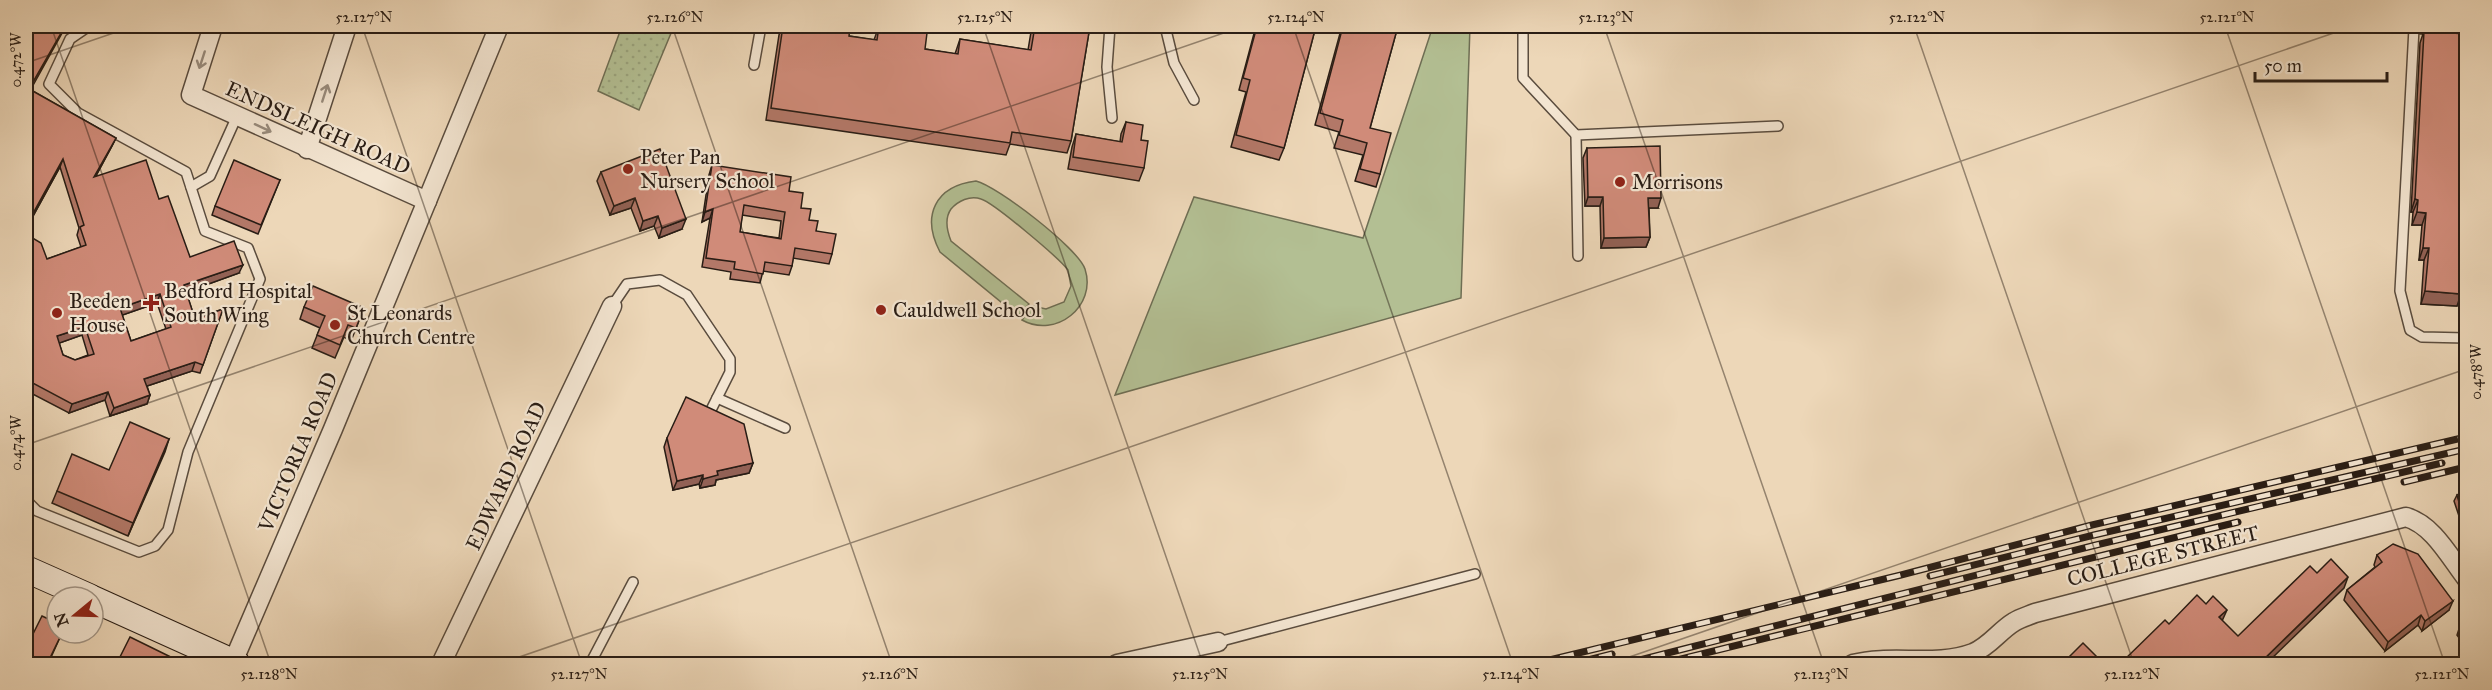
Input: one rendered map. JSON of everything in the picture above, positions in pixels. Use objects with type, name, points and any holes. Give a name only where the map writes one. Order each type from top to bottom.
[{"type":"main road","points":[[26,569],[62,585]]},
{"type":"main road","points":[[105,604],[235,663]]},
{"type":"street","name":"ENDSLEIGH ROAD","points":[[213,26],[190,95],[427,201]]},
{"type":"street","points":[[308,149],[347,26]]},
{"type":"street","name":"VICTORIA ROAD","points":[[235,663],[499,26]]},
{"type":"street","name":"EDWARD ROAD","points":[[441,664],[612,306]]},
{"type":"street","name":"COLLEGE STREET","points":[[1853,664],[1895,658],[1943,662],[1973,653],[1989,644],[2013,623],[2035,613],[2406,517],[2418,521],[2429,530],[2466,578]]},
{"type":"street","points":[[1117,664],[1218,642]]},
{"type":"lane","points":[[26,500],[37,511],[139,552],[155,546],[168,530],[188,452],[260,279],[248,248],[205,231],[186,172],[78,113],[49,84],[70,39],[89,26]]},
{"type":"lane","points":[[754,65],[761,26]]},
{"type":"lane","points":[[1110,26],[1107,67],[1112,118]]},
{"type":"lane","points":[[1165,26],[1174,63],[1194,100]]},
{"type":"lane","points":[[1523,26],[1523,78],[1576,135],[1578,256]]},
{"type":"lane","points":[[2390,26],[2466,33]]},
{"type":"lane","points":[[2414,28],[2400,291],[2410,330],[2422,337],[2466,338]]},
{"type":"lane","points":[[191,187],[210,176],[237,116]]},
{"type":"lane","points":[[1576,135],[1778,126]]},
{"type":"lane","points":[[612,306],[627,284],[660,280],[687,295],[730,359],[730,372],[711,410]]},
{"type":"lane","points":[[717,398],[785,428]]},
{"type":"lane","points":[[1218,642],[1475,574]]},
{"type":"lane","points":[[590,664],[633,582]]},
{"type":"green space","points":[[622,26],[674,26],[639,110],[598,91]]},
{"type":"green space","points":[[1433,26],[1470,26],[1461,298],[1115,395],[1194,197],[1363,238]]},
{"type":"green space","points":[[976,181],[1001,194],[1036,219],[1079,259],[1085,269],[1087,283],[1085,295],[1071,316],[1048,325],[1035,325],[1022,320],[1033,306],[1046,309],[1064,302],[1071,286],[1068,270],[1026,232],[981,199],[964,200],[951,209],[947,229],[951,241],[1029,304],[1018,316],[940,252],[934,239],[932,226],[932,215],[936,205],[950,189]]},
{"type":"building","points":[[26,26],[65,26],[29,89],[116,138],[94,177],[146,160],[159,199],[168,196],[190,257],[234,241],[243,265],[184,285],[195,319],[223,309],[203,365],[195,362],[144,379],[150,395],[114,408],[108,392],[72,404],[31,382],[26,384],[26,369],[28,368],[26,361],[26,234],[41,243],[47,259],[86,245],[80,227],[84,225],[63,159],[26,226]],"holes":[[[160,294],[171,327],[131,341],[120,308]],[[85,327],[94,354],[75,360],[63,355],[57,336]]]},
{"type":"building","points":[[783,26],[850,26],[849,36],[877,40],[879,26],[927,33],[925,49],[958,54],[960,39],[1031,50],[1035,26],[1090,26],[1071,141],[1012,132],[1010,143],[771,108]]},
{"type":"building","points":[[1257,26],[1299,28],[1299,26],[1316,26],[1284,148],[1236,135],[1250,80],[1243,78]]},
{"type":"building","points":[[1343,26],[1398,26],[1370,128],[1391,133],[1380,174],[1360,169],[1367,143],[1339,135],[1343,120],[1320,113]]},
{"type":"building","points":[[2424,31],[2466,34],[2466,252],[2464,252],[2461,294],[2425,291],[2429,248],[2423,248],[2426,213],[2417,212],[2418,200],[2415,199]]},
{"type":"building","points":[[1126,122],[1143,125],[1141,140],[1148,141],[1144,168],[1073,157],[1076,134],[1122,142]]},
{"type":"building","name":"Morrisons","points":[[1660,146],[1661,198],[1648,198],[1650,237],[1604,238],[1603,197],[1588,197],[1587,148]]},
{"type":"building","points":[[660,149],[686,219],[662,228],[658,216],[643,221],[635,198],[614,206],[601,172]]},
{"type":"building","points":[[234,160],[280,180],[261,225],[215,206]]},
{"type":"building","points":[[712,165],[791,177],[789,191],[803,193],[801,208],[811,209],[809,220],[818,221],[816,231],[836,234],[832,254],[795,248],[792,266],[765,262],[763,274],[734,269],[735,262],[706,258],[713,209],[705,212]],"holes":[[[744,205],[785,212],[781,239],[740,232]]]},
{"type":"building","points":[[313,286],[364,308],[356,328],[348,325],[340,345],[317,335],[325,316],[304,307]]},
{"type":"building","points":[[686,397],[744,424],[753,463],[717,471],[718,475],[703,479],[703,475],[677,481],[667,438]]},
{"type":"building","points":[[130,422],[169,439],[133,523],[57,491],[72,454],[109,470]]},
{"type":"building","points":[[2466,492],[2466,511],[2462,513],[2457,495]]},
{"type":"building","points":[[2393,544],[2418,554],[2453,601],[2425,621],[2421,615],[2388,642],[2347,590],[2382,562],[2377,555]]},
{"type":"building","points":[[2331,559],[2348,577],[2259,664],[2120,664],[2165,620],[2169,624],[2197,595],[2206,604],[2213,596],[2227,610],[2219,617],[2238,636],[2310,566],[2317,573]]},
{"type":"building","points":[[42,616],[45,617],[45,645],[56,645],[47,664],[26,664],[26,648]]},
{"type":"building","points":[[2466,619],[2466,630],[2461,623]]},
{"type":"building","points":[[130,637],[185,664],[129,664],[119,659]]},
{"type":"building","points":[[2083,643],[2104,664],[2062,664]]},
{"type":"railway","points":[[1533,664],[1901,575],[2092,525],[2466,437]]},
{"type":"railway","points":[[1930,576],[2094,535],[2466,449]]},
{"type":"railway","points":[[1624,664],[2096,545],[2442,463]]},
{"type":"railway","points":[[2404,482],[2466,467]]},
{"type":"railway","points":[[1661,664],[2238,522]]},
{"type":"railway","points":[[1572,664],[1612,654]]},
{"type":"place","name":"Peter Pan Nursery School","points":[[628,169]]},
{"type":"place","name":"Morrisons","points":[[1620,182]]},
{"type":"place","name":"Bedford Hospital South Wing","points":[[151,303]]},
{"type":"place","name":"Cauldwell School","points":[[881,310]]},
{"type":"place","name":"Beeden House","points":[[57,313]]},
{"type":"place","name":"St Leonards Church Centre","points":[[335,325]]}]
